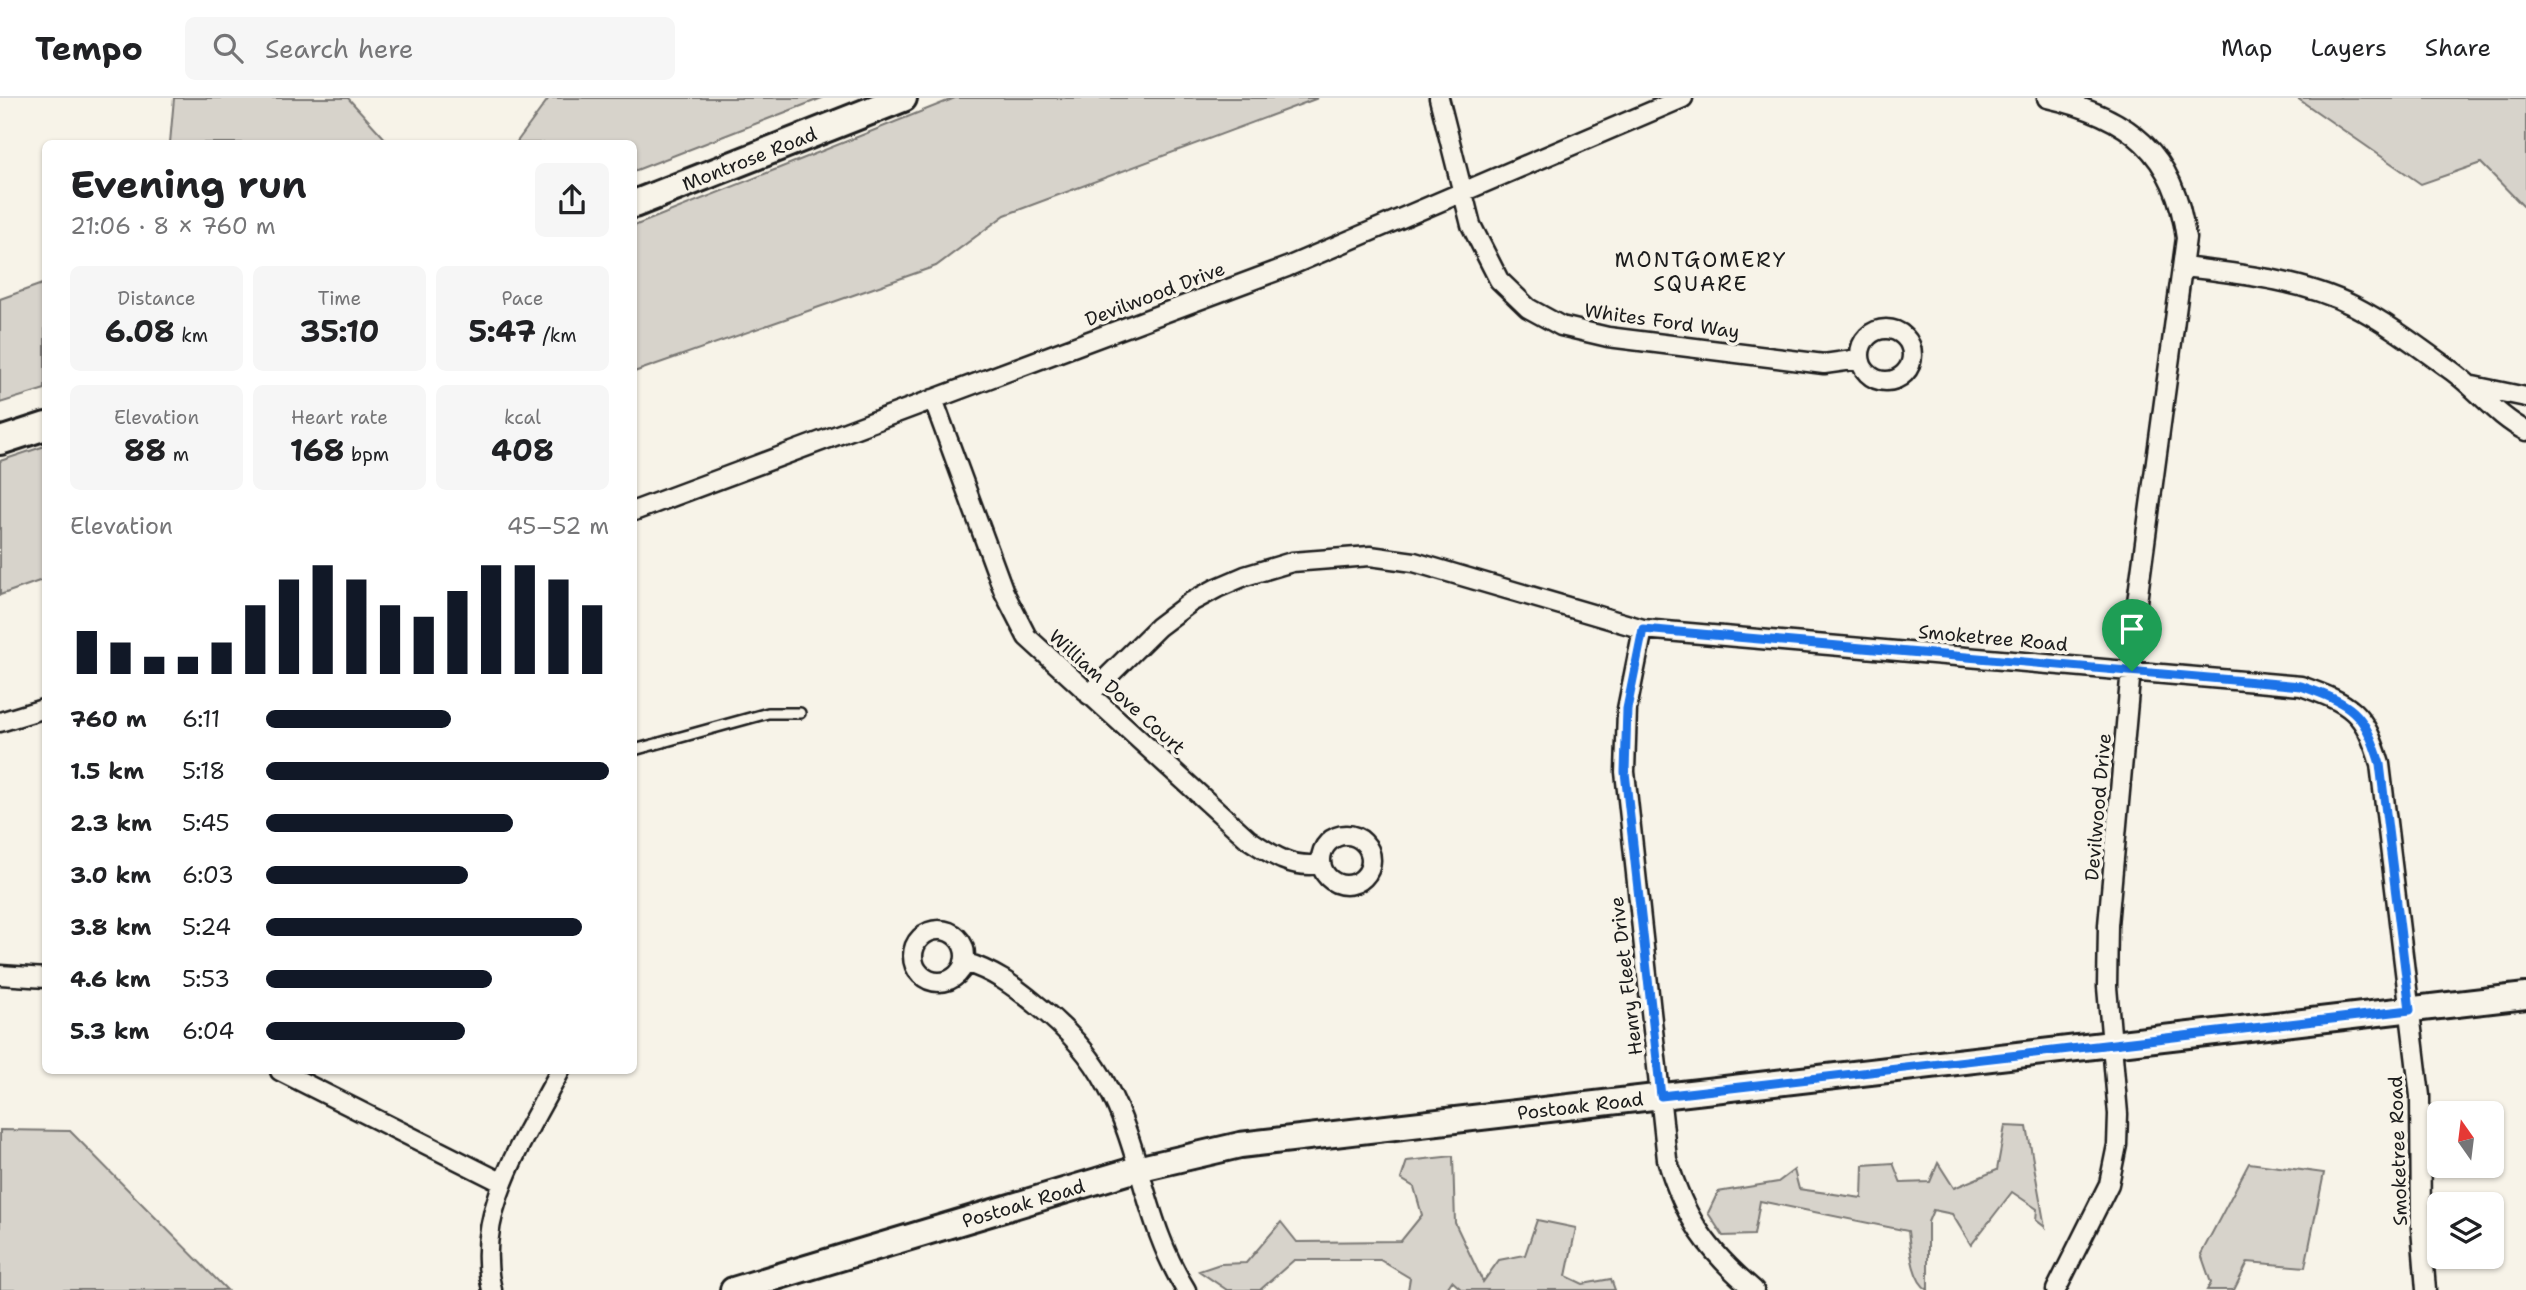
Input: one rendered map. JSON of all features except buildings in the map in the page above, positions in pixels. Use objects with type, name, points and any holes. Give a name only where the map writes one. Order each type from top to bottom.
[{"type":"main road","name":"Montrose Road","points":[[637,203],[903,98]]},
{"type":"main road","points":[[0,441],[42,427]]},
{"type":"street","name":"Whites Ford Way","points":[[1439,98],[1471,225],[1499,280],[1528,308],[1561,326],[1608,337],[1824,364],[1860,359]]},
{"type":"street","name":"Devilwood Drive","points":[[637,511],[1287,267],[1683,98]]},
{"type":"street","name":"Devilwood Drive","points":[[2048,98],[2112,119],[2150,148],[2170,175],[2183,212],[2186,238],[2145,533],[2108,925],[2107,987],[2118,1114],[2114,1168],[2094,1216],[2056,1290]]},
{"type":"street","points":[[2184,267],[2249,275],[2308,289],[2352,305],[2400,333],[2473,386],[2495,410],[2526,431]]},
{"type":"street","points":[[2473,386],[2526,397]]},
{"type":"street","name":"William Dove Court","points":[[933,399],[1019,623],[1037,649],[1248,839],[1272,856],[1292,864],[1321,864]]},
{"type":"street","name":"Smoketree Road","points":[[1089,695],[1158,627],[1191,602],[1269,568],[1330,557],[1370,556],[1415,562],[1643,629],[2301,686],[2338,699],[2361,718],[2370,731],[2380,764],[2423,1132],[2421,1228],[2426,1290]]},
{"type":"street","name":"Henry Fleet Drive","points":[[1643,629],[1627,709],[1625,772],[1667,1159],[1681,1203],[1712,1251],[1754,1290]]},
{"type":"street","points":[[0,722],[42,709]]},
{"type":"street","points":[[964,962],[1004,978],[1079,1043],[1108,1086],[1161,1247],[1186,1290]]},
{"type":"street","points":[[0,975],[42,978]]},
{"type":"street","name":"Postoak Road","points":[[733,1290],[1137,1169],[1240,1145],[2526,996]]},
{"type":"street","points":[[286,1074],[503,1183]]},
{"type":"street","points":[[492,1290],[488,1236],[503,1183],[559,1074]]},
{"type":"lane","points":[[637,749],[768,713],[800,713]]},
{"type":"shaded area","points":[[174,98],[348,98],[386,140],[170,140]]},
{"type":"shaded area","points":[[549,98],[822,98],[637,170],[637,140],[518,140]]},
{"type":"shaded area","points":[[955,98],[1318,98],[1005,215],[936,266],[637,371],[637,225]]},
{"type":"shaded area","points":[[2297,98],[2526,98],[2526,209],[2481,163],[2421,184]]},
{"type":"shaded area","points":[[42,284],[42,390],[0,403],[0,299]]},
{"type":"shaded area","points":[[42,447],[42,580],[0,595],[0,461]]},
{"type":"shaded area","points":[[2005,1126],[2027,1127],[2045,1227],[2036,1220],[2037,1209],[2012,1192],[1971,1245],[1952,1214],[1933,1210],[1928,1222],[1928,1290],[1915,1272],[1908,1231],[1760,1201],[1754,1235],[1723,1236],[1708,1213],[1718,1192],[1778,1182],[1794,1170],[1799,1189],[1862,1198],[1863,1165],[1893,1163],[1901,1183],[1930,1182],[1938,1163],[1954,1188],[1997,1170]]},
{"type":"shaded area","points":[[0,1130],[70,1131],[227,1290],[0,1290]]},
{"type":"shaded area","points":[[1453,1156],[1455,1223],[1483,1282],[1499,1260],[1525,1255],[1537,1220],[1576,1228],[1566,1276],[1583,1284],[1611,1279],[1615,1290],[1462,1290],[1452,1281],[1446,1290],[1408,1290],[1410,1278],[1380,1260],[1294,1260],[1260,1290],[1227,1290],[1199,1271],[1220,1264],[1246,1263],[1281,1222],[1297,1242],[1401,1241],[1422,1215],[1414,1187],[1401,1179],[1407,1161]]},
{"type":"shaded area","points":[[2249,1163],[2324,1173],[2305,1267],[2248,1262],[2234,1290],[2207,1290],[2211,1283],[2201,1254]]},
{"type":"district","name":"MONTGOMERY SQUARE","points":[[1701,272]]},
{"type":"route","points":[[1643,629],[2132,671],[2301,686],[2338,699],[2361,718],[2370,731],[2380,764],[2410,1010],[1661,1096],[1625,772],[1627,709],[1643,629]]}]
